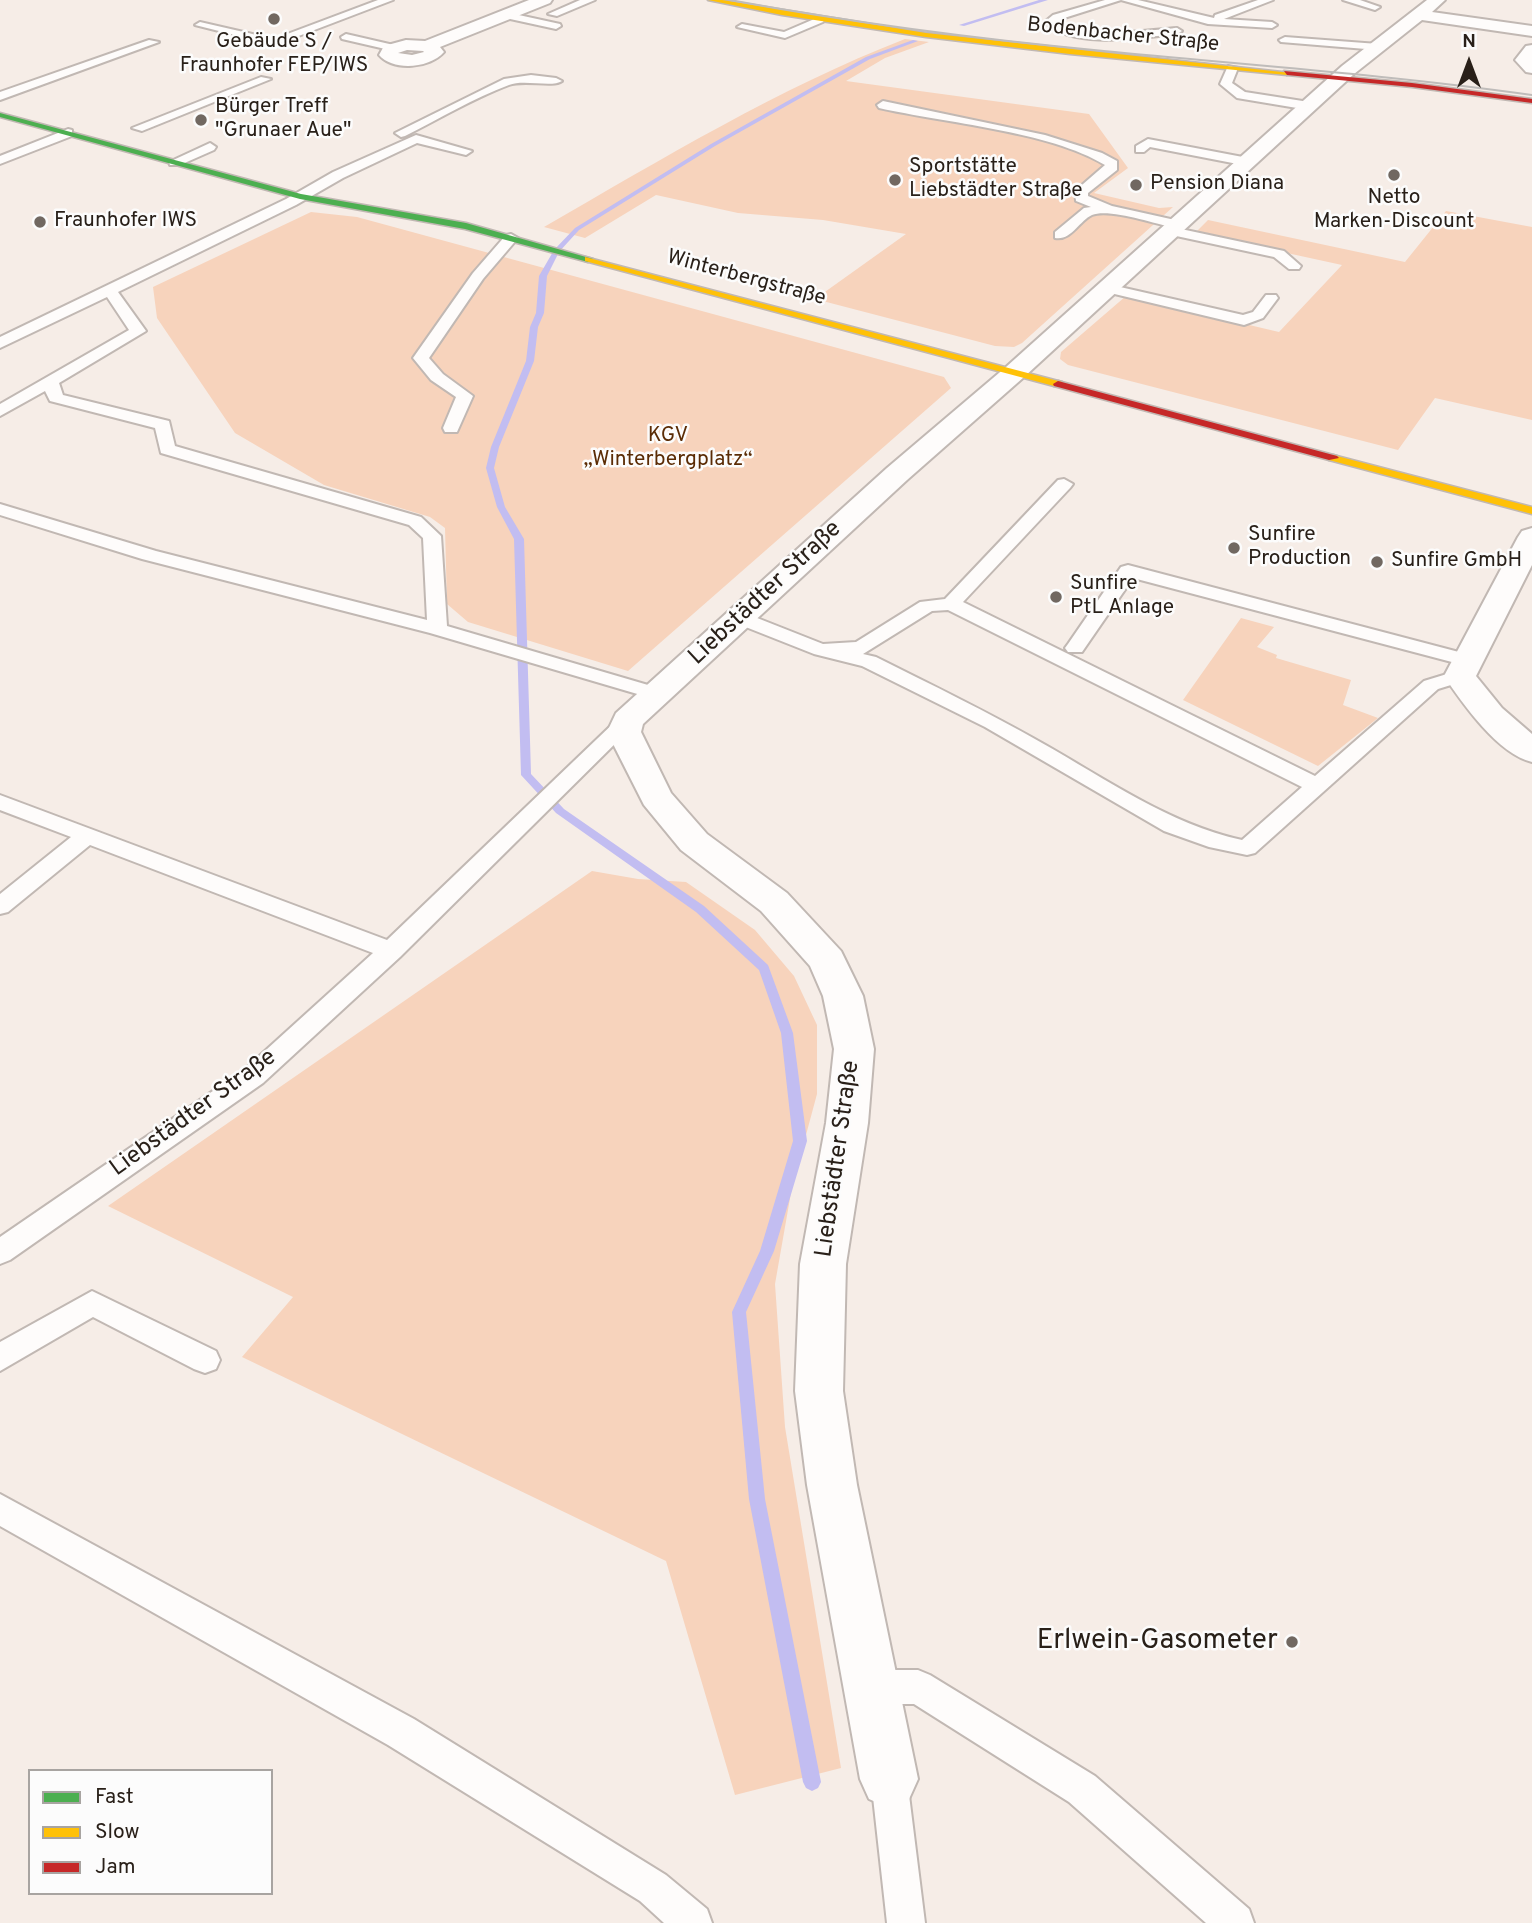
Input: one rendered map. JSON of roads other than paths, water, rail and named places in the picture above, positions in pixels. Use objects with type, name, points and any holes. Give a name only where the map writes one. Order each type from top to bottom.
[{"type":"main road","name":"Bodenbacher Straße","points":[[711,0],[819,20],[961,40],[1232,68],[1430,72],[1532,86]]},
{"type":"main road","name":"Bodenbacher Straße","points":[[762,0],[883,20],[1348,71],[1532,101]]},
{"type":"main road","points":[[2,94],[32,100]]},
{"type":"main road","name":"Winterbergstraße","points":[[0,115],[300,196],[466,226],[511,237],[1532,511]]},
{"type":"main road","points":[[121,124],[162,134]]},
{"type":"main road","points":[[186,141],[216,149]]},
{"type":"main road","name":"Winterbergstraße","points":[[300,174],[443,215],[466,226]]},
{"type":"street","points":[[1348,71],[1437,0]]},
{"type":"street","points":[[394,48],[388,52],[390,57],[408,60],[434,54],[435,50],[427,46],[505,15],[541,4]]},
{"type":"street","points":[[1419,15],[1532,31]]},
{"type":"street","points":[[1532,50],[1524,60],[1532,68]]},
{"type":"street","name":"Liebstädter Straße","points":[[889,1779],[832,1485],[819,1391],[823,1264],[847,1123],[854,1049],[843,996],[827,960],[774,902],[694,842],[656,797],[624,732],[643,707],[897,474],[1015,372],[1348,71]]},
{"type":"street","points":[[1532,537],[1464,668],[1490,715],[1532,752]]},
{"type":"lane","points":[[200,25],[275,42],[388,0]]},
{"type":"lane","points":[[541,4],[590,0]]},
{"type":"lane","points":[[570,14],[604,0]]},
{"type":"lane","points":[[1116,0],[1056,17],[1052,20],[1053,25],[1071,32],[1096,35],[1177,31]]},
{"type":"lane","points":[[1126,0],[1208,21],[1272,25]]},
{"type":"lane","points":[[1127,48],[1268,0]]},
{"type":"lane","points":[[1348,0],[1375,7]]},
{"type":"lane","points":[[505,15],[556,26]]},
{"type":"lane","points":[[742,27],[785,35],[819,20]]},
{"type":"lane","points":[[346,37],[394,48]]},
{"type":"lane","points":[[1285,40],[1326,47],[1378,47]]},
{"type":"lane","points":[[2,94],[153,42]]},
{"type":"lane","points":[[1232,68],[1226,84],[1241,95],[1309,106]]},
{"type":"lane","points":[[138,128],[265,79]]},
{"type":"lane","points":[[466,151],[401,133],[488,90],[519,79],[561,80]]},
{"type":"lane","points":[[883,105],[1092,152],[1107,159],[1112,164],[1111,170],[1082,191],[1081,198],[1108,209],[1279,254],[1294,266]]},
{"type":"lane","points":[[0,160],[68,133]]},
{"type":"lane","points":[[0,343],[300,196],[325,181],[416,139]]},
{"type":"lane","points":[[1140,149],[1148,143],[1248,162]]},
{"type":"lane","points":[[175,162],[216,149]]},
{"type":"lane","points":[[1060,235],[1089,211],[1108,209]]},
{"type":"lane","points":[[450,428],[465,396],[437,377],[421,358],[478,276],[511,237]]},
{"type":"lane","points":[[1107,288],[1244,320],[1258,315],[1271,298]]},
{"type":"lane","points":[[0,411],[138,331],[109,290]]},
{"type":"lane","points":[[50,382],[56,398],[163,425],[167,449],[415,522],[432,536],[437,629]]},
{"type":"lane","points":[[951,604],[1063,484]]},
{"type":"lane","points":[[0,509],[149,555],[437,629],[549,664],[643,707]]},
{"type":"lane","points":[[1075,648],[1128,571],[1464,668]]},
{"type":"lane","points":[[821,650],[861,648],[927,607],[951,604],[1317,786]]},
{"type":"lane","points":[[740,618],[821,650],[869,661],[992,723],[1172,826],[1209,840],[1247,848],[1431,685],[1464,668]]},
{"type":"lane","name":"Liebstädter Straße","points":[[0,1252],[254,1076],[391,951],[643,707]]},
{"type":"lane","points":[[0,802],[391,951]]},
{"type":"lane","points":[[0,906],[88,835]]},
{"type":"lane","points":[[0,1358],[92,1303],[205,1360]]},
{"type":"lane","points":[[0,1509],[401,1732],[653,1888],[693,1923]]},
{"type":"lane","points":[[870,1687],[918,1687],[1082,1789],[1235,1923]]},
{"type":"lane","points":[[889,1779],[906,1923]]},
{"type":"waterway","points":[[962,25],[1045,0]]},
{"type":"waterway","points":[[812,1782],[757,1499],[739,1312],[767,1251],[800,1141],[787,1033],[764,968],[700,909],[560,811],[526,775],[519,539],[501,507],[490,468],[495,447],[530,361],[534,327],[540,313],[543,276],[556,251],[577,229],[713,145],[868,58],[915,41]]},
{"type":"tram line","points":[[730,0],[963,36],[1372,76],[1532,95]]},
{"type":"place","name":"Gebäude S / Fraunhofer FEP/IWS","points":[[274,19]]},
{"type":"place","name":"Bürger Treff \"Grunaer Aue\"","points":[[201,120]]},
{"type":"place","name":"Netto Marken-Discount","points":[[1394,175]]},
{"type":"place","name":"Sportstätte Liebstädter Straße","points":[[895,180]]},
{"type":"place","name":"Pension Diana","points":[[1136,185]]},
{"type":"place","name":"Fraunhofer IWS","points":[[40,222]]},
{"type":"place","name":"Sunfire Production","points":[[1234,548]]},
{"type":"place","name":"Sunfire GmbH","points":[[1377,562]]},
{"type":"place","name":"Sunfire PtL Anlage","points":[[1056,597]]},
{"type":"place","name":"Erlwein-Gasometer","points":[[1292,1642]]},
{"type":"park label","name":"KGV „Winterbergplatz“","points":[[668,449]]}]
